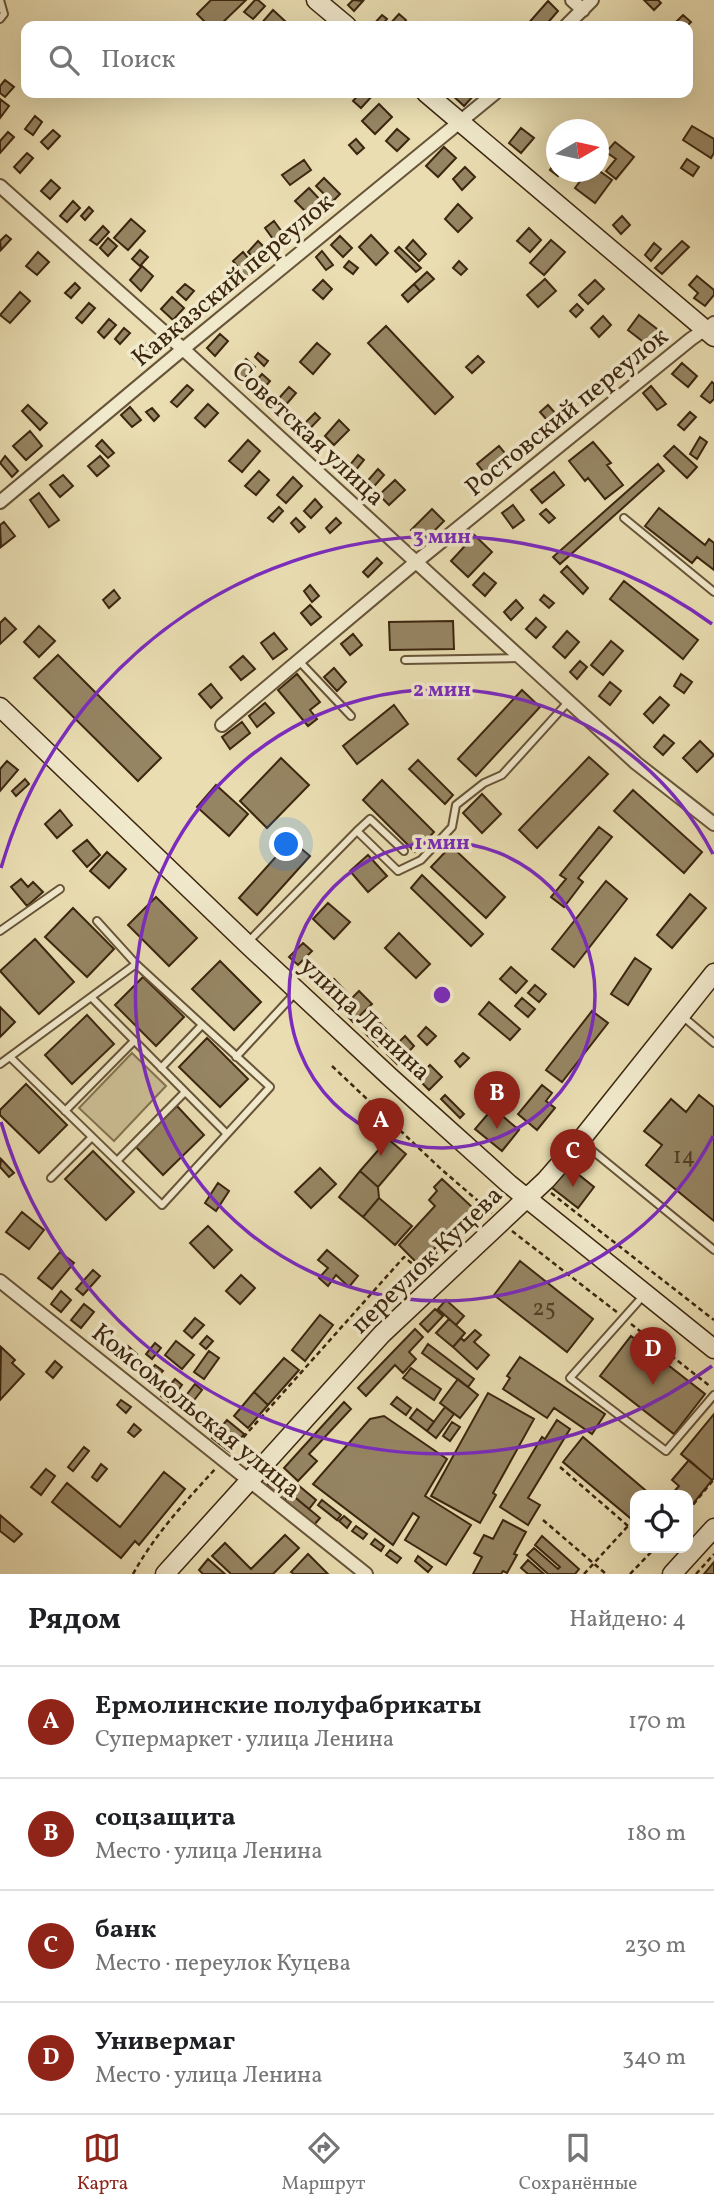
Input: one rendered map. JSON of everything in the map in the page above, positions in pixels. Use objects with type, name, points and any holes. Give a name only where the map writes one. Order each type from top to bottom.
[{"type":"street","points":[[316,0],[341,21]]},
{"type":"street","points":[[572,0],[583,10]]},
{"type":"street","points":[[571,21],[592,0]]},
{"type":"street","points":[[432,98],[711,330]]},
{"type":"street","name":"Кавказский переулок","points":[[0,502],[489,98]]},
{"type":"street","name":"Советская улица","points":[[0,186],[636,762],[714,824]]},
{"type":"street","name":"Ростовский переулок","points":[[222,725],[416,562],[711,330]]},
{"type":"street","name":"улица Ленина","points":[[0,707],[297,991],[509,1184],[714,1349]]},
{"type":"street","name":"переулок Куцева","points":[[164,1574],[382,1334],[502,1222],[532,1202],[714,973]]},
{"type":"street","name":"Комсомольская улица","points":[[0,1281],[366,1574]]},
{"type":"street","points":[[672,1574],[714,1528]]},
{"type":"lane","points":[[0,0],[4,14],[0,19]]},
{"type":"lane","points":[[624,518],[714,592]]},
{"type":"lane","points":[[405,660],[521,658]]},
{"type":"lane","points":[[299,661],[351,716]]},
{"type":"lane","points":[[357,831],[398,871],[421,860],[452,827],[456,805],[484,783],[502,775],[569,701]]},
{"type":"lane","points":[[247,944],[370,819],[404,851]]},
{"type":"lane","points":[[0,931],[60,889]]},
{"type":"lane","points":[[10,1057],[162,1205],[270,1087],[135,964],[97,922]]},
{"type":"lane","points":[[0,1064],[135,964]]},
{"type":"lane","points":[[236,1057],[297,991]]},
{"type":"lane","points":[[92,998],[227,1134]]},
{"type":"lane","points":[[680,1014],[714,1043]]},
{"type":"lane","points":[[161,1068],[202,1025]]},
{"type":"lane","points":[[65,1111],[134,1041]]},
{"type":"lane","points":[[117,1161],[185,1092]]},
{"type":"lane","points":[[51,1178],[92,1137]]},
{"type":"lane","points":[[580,1141],[714,1250]]},
{"type":"lane","points":[[645,1293],[570,1378],[666,1451],[714,1395]]},
{"type":"path","points":[[332,1066],[441,1169],[502,1222],[714,1389]]},
{"type":"path","points":[[133,1574],[146,1550],[180,1508],[404,1257],[419,1269],[509,1184]]},
{"type":"path","points":[[532,1202],[550,1192],[714,1320]]},
{"type":"path","points":[[560,1467],[628,1526],[584,1574]]},
{"type":"path","points":[[693,1505],[714,1479]]},
{"type":"path","points":[[543,1520],[606,1574]]},
{"type":"path","points":[[630,1574],[650,1553]]},
{"type":"path","points":[[696,1574],[714,1554]]},
{"type":"shaded area","points":[[132,1053],[166,1086],[114,1141],[79,1108]]},
{"type":"building","points":[[211,0],[246,0],[224,21],[204,21],[197,14]]},
{"type":"building","points":[[255,0],[265,6],[253,19],[244,12]]},
{"type":"building","points":[[353,0],[363,1],[354,11],[348,5]]},
{"type":"building","points":[[644,0],[658,0],[661,3],[654,10]]},
{"type":"building","points":[[548,1],[558,11],[549,21],[530,21]]},
{"type":"building","points":[[273,10],[285,21],[263,21]]},
{"type":"building","points":[[399,14],[406,20],[405,21],[393,21]]},
{"type":"building","points":[[382,15],[387,19],[385,21],[377,21]]},
{"type":"building","points":[[683,15],[690,21],[677,21]]},
{"type":"building","points":[[5,80],[14,87],[5,97],[0,93],[0,86]]},
{"type":"building","points":[[356,98],[370,98],[361,108],[353,101]]},
{"type":"building","points":[[455,98],[471,98],[464,106]]},
{"type":"building","points":[[0,99],[9,106],[0,118]]},
{"type":"building","points":[[379,104],[392,117],[375,134],[362,121]]},
{"type":"building","points":[[35,116],[42,122],[33,135],[25,129]]},
{"type":"building","points":[[692,126],[714,139],[714,153],[711,158],[683,140]]},
{"type":"building","points":[[521,128],[534,138],[521,153],[509,143]]},
{"type":"building","points":[[397,129],[409,139],[397,151],[386,141]]},
{"type":"building","points":[[53,130],[60,136],[48,149],[41,142]]},
{"type":"building","points":[[8,132],[14,137],[0,153],[0,141]]},
{"type":"building","points":[[356,139],[364,148],[357,154],[349,145]]},
{"type":"building","points":[[615,142],[634,157],[616,179],[609,173],[609,167],[616,159],[609,154],[609,149]]},
{"type":"building","points":[[444,147],[456,158],[438,177],[426,166]]},
{"type":"building","points":[[27,153],[33,158],[20,173],[14,167]]},
{"type":"building","points":[[687,159],[699,167],[693,176],[681,168]]},
{"type":"building","points":[[304,160],[311,170],[290,185],[282,175]]},
{"type":"building","points":[[465,167],[475,177],[462,190],[453,179]]},
{"type":"building","points":[[324,178],[340,194],[332,202],[316,186]]},
{"type":"building","points":[[609,178],[612,180],[595,203],[575,188],[580,182],[609,182]]},
{"type":"building","points":[[51,180],[60,188],[50,199],[41,191]]},
{"type":"building","points":[[309,188],[324,204],[311,217],[295,201]]},
{"type":"building","points":[[73,201],[80,208],[67,222],[60,216]]},
{"type":"building","points":[[458,204],[472,218],[458,232],[445,219]]},
{"type":"building","points":[[89,207],[93,211],[85,220],[81,216]]},
{"type":"building","points":[[622,216],[630,225],[621,234],[613,225]]},
{"type":"building","points":[[131,219],[145,231],[128,250],[114,238]]},
{"type":"building","points":[[274,221],[285,236],[276,243],[265,228]]},
{"type":"building","points":[[103,226],[109,232],[97,245],[90,240]]},
{"type":"building","points":[[529,228],[541,240],[530,252],[517,241]]},
{"type":"building","points":[[6,235],[11,239],[1,250],[0,241]]},
{"type":"building","points":[[371,235],[388,253],[376,265],[359,247]]},
{"type":"building","points":[[340,236],[352,248],[343,257],[331,245]]},
{"type":"building","points":[[108,238],[117,246],[108,256],[100,248]]},
{"type":"building","points":[[413,240],[426,254],[419,261],[406,248]]},
{"type":"building","points":[[551,240],[565,252],[544,275],[530,263]]},
{"type":"building","points":[[258,241],[272,255],[262,266],[248,252]]},
{"type":"building","points":[[682,241],[689,247],[662,274],[655,268]]},
{"type":"building","points":[[654,243],[661,249],[651,261],[645,255]]},
{"type":"building","points":[[399,247],[421,268],[416,272],[395,251]]},
{"type":"building","points":[[140,250],[148,257],[140,266],[132,259]]},
{"type":"building","points":[[322,251],[333,265],[326,270],[316,257]]},
{"type":"building","points":[[38,252],[49,262],[37,275],[26,266]]},
{"type":"building","points":[[243,252],[256,268],[246,277],[233,261]]},
{"type":"building","points":[[349,261],[358,268],[353,274],[344,267]]},
{"type":"building","points":[[459,261],[467,269],[461,275],[453,268]]},
{"type":"building","points":[[142,266],[153,276],[141,291],[130,280]]},
{"type":"building","points":[[427,272],[434,279],[420,291],[414,284]]},
{"type":"building","points":[[697,276],[714,290],[714,295],[705,306],[694,298],[698,293],[689,285]]},
{"type":"building","points":[[545,279],[556,291],[538,307],[527,295]]},
{"type":"building","points":[[323,280],[332,289],[323,299],[313,290]]},
{"type":"building","points":[[595,280],[604,289],[588,304],[579,295]]},
{"type":"building","points":[[75,283],[80,288],[71,298],[65,293]]},
{"type":"building","points":[[185,284],[194,291],[186,300],[177,292]]},
{"type":"building","points":[[414,284],[420,291],[408,302],[402,295]]},
{"type":"building","points":[[20,292],[30,301],[10,323],[0,315]]},
{"type":"building","points":[[172,297],[184,308],[173,320],[161,309]]},
{"type":"building","points":[[89,303],[95,308],[82,323],[76,318]]},
{"type":"building","points":[[577,304],[583,310],[576,317],[570,311]]},
{"type":"building","points":[[639,315],[661,332],[650,347],[628,330]]},
{"type":"building","points":[[603,316],[611,325],[599,337],[591,328]]},
{"type":"building","points":[[109,319],[116,325],[104,338],[98,332]]},
{"type":"building","points":[[386,326],[453,397],[435,414],[368,343]]},
{"type":"building","points":[[124,328],[130,333],[120,344],[115,339]]},
{"type":"building","points":[[220,334],[228,341],[215,356],[207,348]]},
{"type":"building","points":[[317,343],[330,354],[313,374],[300,362]]},
{"type":"building","points":[[146,344],[156,353],[143,367],[133,358]]},
{"type":"building","points":[[258,353],[268,361],[264,366],[255,357]]},
{"type":"building","points":[[478,356],[484,362],[472,373],[466,367]]},
{"type":"building","points":[[246,359],[255,367],[243,380],[235,372]]},
{"type":"building","points":[[682,363],[697,376],[688,387],[672,374]]},
{"type":"building","points":[[262,374],[270,381],[258,395],[250,388]]},
{"type":"building","points":[[712,382],[714,399],[710,403],[701,396]]},
{"type":"building","points":[[187,385],[193,390],[177,407],[171,402]]},
{"type":"building","points":[[651,386],[666,404],[657,410],[643,393]]},
{"type":"building","points":[[289,387],[296,393],[278,414],[271,407]]},
{"type":"building","points":[[208,404],[218,413],[205,427],[195,418]]},
{"type":"building","points":[[28,405],[47,423],[40,430],[22,411]]},
{"type":"building","points":[[548,405],[563,422],[555,429],[540,412]]},
{"type":"building","points":[[130,407],[141,420],[132,427],[121,415]]},
{"type":"building","points":[[152,408],[159,416],[154,421],[146,412]]},
{"type":"building","points":[[690,412],[696,417],[684,430],[678,425]]},
{"type":"building","points":[[315,413],[320,418],[304,435],[298,430]]},
{"type":"building","points":[[339,420],[349,430],[334,445],[325,436]]},
{"type":"building","points":[[30,431],[42,446],[26,460],[13,446]]},
{"type":"building","points":[[700,437],[707,442],[697,459],[690,454]]},
{"type":"building","points":[[102,440],[114,453],[108,458],[96,446]]},
{"type":"building","points":[[248,440],[260,451],[242,472],[229,461]]},
{"type":"building","points":[[593,442],[611,463],[607,465],[623,485],[605,499],[588,478],[585,481],[569,461]]},
{"type":"building","points":[[499,446],[509,458],[487,476],[477,464]]},
{"type":"building","points":[[674,446],[697,467],[687,478],[664,456]]},
{"type":"building","points":[[358,455],[364,460],[351,476],[345,471]]},
{"type":"building","points":[[5,456],[18,471],[12,477],[0,463]]},
{"type":"building","points":[[100,456],[109,466],[97,476],[88,466]]},
{"type":"building","points":[[658,464],[664,471],[560,564],[553,557]]},
{"type":"building","points":[[378,469],[384,475],[370,491],[364,485]]},
{"type":"building","points":[[259,471],[269,480],[256,495],[245,486]]},
{"type":"building","points":[[554,472],[564,485],[542,503],[531,490]]},
{"type":"building","points":[[63,475],[73,486],[60,497],[50,485]]},
{"type":"building","points":[[293,477],[302,486],[286,503],[277,495]]},
{"type":"building","points":[[395,480],[405,490],[389,505],[379,495]]},
{"type":"building","points":[[39,493],[59,520],[49,527],[30,500]]},
{"type":"building","points":[[315,499],[322,507],[311,518],[304,511]]},
{"type":"building","points":[[513,505],[524,520],[513,528],[502,513]]},
{"type":"building","points":[[279,507],[283,511],[273,522],[268,518]]},
{"type":"building","points":[[659,508],[705,545],[709,539],[714,543],[714,570],[697,557],[692,563],[645,526]]},
{"type":"building","points":[[432,509],[444,521],[423,542],[411,530]]},
{"type":"building","points":[[546,509],[555,518],[549,523],[540,514]]},
{"type":"building","points":[[296,518],[305,527],[299,532],[291,523]]},
{"type":"building","points":[[336,518],[341,523],[330,533],[326,528]]},
{"type":"building","points":[[4,522],[15,536],[1,547],[0,525]]},
{"type":"building","points":[[467,528],[492,552],[468,577],[451,561],[464,547],[456,539]]},
{"type":"building","points":[[377,558],[382,563],[368,577],[363,572]]},
{"type":"building","points":[[567,566],[588,588],[583,594],[561,572]]},
{"type":"building","points":[[484,573],[496,583],[485,596],[473,585]]},
{"type":"building","points":[[624,581],[698,640],[683,659],[610,599]]},
{"type":"building","points":[[310,585],[319,596],[312,602],[304,591]]},
{"type":"building","points":[[114,590],[120,598],[109,608],[103,600]]},
{"type":"building","points":[[544,595],[554,603],[549,608],[540,600]]},
{"type":"building","points":[[516,600],[523,608],[511,620],[504,612]]},
{"type":"building","points":[[310,605],[321,617],[311,625],[301,613]]},
{"type":"building","points":[[5,618],[16,629],[0,644],[0,623]]},
{"type":"building","points":[[536,618],[546,627],[536,638],[526,629]]},
{"type":"building","points":[[453,621],[454,649],[390,650],[389,622]]},
{"type":"building","points":[[39,626],[55,641],[39,657],[24,642]]},
{"type":"building","points":[[567,631],[579,642],[565,658],[553,647]]},
{"type":"building","points":[[274,633],[287,649],[273,659],[261,643]]},
{"type":"building","points":[[353,634],[362,645],[350,655],[341,644]]},
{"type":"building","points":[[611,641],[623,651],[603,675],[591,665]]},
{"type":"building","points":[[58,655],[161,758],[138,781],[34,678]]},
{"type":"building","points":[[243,656],[255,669],[241,680],[230,667]]},
{"type":"building","points":[[580,661],[587,667],[577,679],[570,672]]},
{"type":"building","points":[[334,668],[346,682],[337,691],[324,677]]},
{"type":"building","points":[[297,674],[320,702],[310,710],[317,719],[308,726],[278,690]]},
{"type":"building","points":[[681,674],[692,682],[684,693],[674,686]]},
{"type":"building","points":[[610,682],[621,691],[610,705],[599,696]]},
{"type":"building","points":[[211,684],[222,698],[211,708],[199,694]]},
{"type":"building","points":[[522,690],[540,707],[476,776],[458,759]]},
{"type":"building","points":[[660,697],[669,705],[653,723],[644,714]]},
{"type":"building","points":[[265,703],[274,713],[257,727],[249,716]]},
{"type":"building","points":[[394,705],[408,724],[357,764],[343,746]]},
{"type":"building","points":[[242,722],[250,733],[230,749],[222,737]]},
{"type":"building","points":[[664,735],[674,743],[663,755],[654,747]]},
{"type":"building","points":[[700,741],[714,755],[697,772],[683,758]]},
{"type":"building","points":[[589,757],[608,774],[537,848],[519,830]]},
{"type":"building","points":[[281,758],[309,785],[267,828],[240,801]]},
{"type":"building","points":[[418,760],[453,795],[445,804],[409,769]]},
{"type":"building","points":[[7,761],[18,770],[0,791],[0,769]]},
{"type":"building","points":[[25,779],[29,784],[16,796],[12,791]]},
{"type":"building","points":[[382,780],[434,832],[415,852],[363,800]]},
{"type":"building","points":[[216,785],[248,814],[229,836],[197,807]]},
{"type":"building","points":[[633,790],[702,852],[684,873],[614,811]]},
{"type":"building","points":[[482,794],[501,814],[482,833],[463,813]]},
{"type":"building","points":[[60,810],[72,825],[57,838],[45,824]]},
{"type":"building","points":[[599,827],[612,837],[578,878],[583,882],[564,907],[551,897],[566,879],[560,875]]},
{"type":"building","points":[[87,840],[100,855],[87,867],[73,851]]},
{"type":"building","points":[[291,840],[310,856],[257,915],[239,898]]},
{"type":"building","points":[[451,846],[505,897],[486,918],[431,867]]},
{"type":"building","points":[[107,852],[126,869],[109,888],[90,871]]},
{"type":"building","points":[[368,855],[387,876],[368,892],[350,871]]},
{"type":"building","points":[[422,875],[483,934],[471,946],[411,888]]},
{"type":"building","points":[[21,879],[28,887],[33,882],[43,892],[27,906],[11,887]]},
{"type":"building","points":[[606,881],[627,899],[574,967],[552,949]]},
{"type":"building","points":[[690,894],[706,908],[672,948],[657,935]]},
{"type":"building","points":[[156,897],[197,938],[169,966],[128,925]]},
{"type":"building","points":[[328,903],[350,922],[334,939],[313,919]]},
{"type":"building","points":[[73,908],[114,949],[87,977],[45,937]]},
{"type":"building","points":[[399,933],[430,964],[416,978],[385,948]]},
{"type":"building","points":[[35,939],[74,982],[39,1014],[0,971]]},
{"type":"building","points":[[303,943],[312,951],[298,965],[289,957]]},
{"type":"building","points":[[635,958],[651,969],[628,1005],[611,994]]},
{"type":"building","points":[[220,961],[261,1002],[234,1030],[192,989]]},
{"type":"building","points":[[511,967],[527,981],[516,993],[500,979]]},
{"type":"building","points":[[143,977],[184,1017],[156,1046],[115,1005]]},
{"type":"building","points":[[334,979],[348,994],[337,1005],[322,991]]},
{"type":"building","points":[[535,985],[546,994],[539,1002],[528,993]]},
{"type":"building","points":[[359,991],[372,1004],[353,1022],[341,1009]]},
{"type":"building","points":[[522,998],[535,1009],[528,1017],[515,1006]]},
{"type":"building","points":[[489,1002],[520,1029],[510,1040],[479,1014]]},
{"type":"building","points":[[0,1007],[15,1022],[0,1037]]},
{"type":"building","points":[[592,1011],[608,1023],[562,1082],[546,1070]]},
{"type":"building","points":[[87,1015],[114,1044],[72,1084],[45,1055]]},
{"type":"building","points":[[376,1019],[390,1033],[378,1046],[364,1032]]},
{"type":"building","points":[[426,1027],[436,1036],[427,1045],[418,1036]]},
{"type":"building","points":[[405,1036],[414,1046],[397,1064],[387,1054]]},
{"type":"building","points":[[207,1038],[248,1079],[220,1107],[179,1067]]},
{"type":"building","points":[[463,1053],[469,1058],[460,1067],[455,1061]]},
{"type":"building","points":[[430,1065],[442,1077],[429,1090],[417,1078]]},
{"type":"building","points":[[26,1084],[67,1125],[39,1153],[0,1115],[0,1110]]},
{"type":"building","points":[[542,1085],[552,1093],[546,1101],[555,1108],[537,1130],[518,1114]]},
{"type":"building","points":[[445,1095],[464,1114],[460,1118],[441,1099]]},
{"type":"building","points":[[699,1095],[714,1107],[714,1221],[646,1165],[662,1145],[644,1131],[671,1099],[686,1112]]},
{"type":"building","points":[[177,1106],[204,1135],[163,1175],[135,1146]]},
{"type":"building","points":[[493,1108],[519,1130],[502,1151],[475,1129]]},
{"type":"building","points":[[385,1127],[391,1132],[379,1146],[373,1141]]},
{"type":"building","points":[[388,1139],[406,1154],[378,1187],[360,1171]]},
{"type":"building","points":[[93,1151],[134,1192],[106,1220],[65,1179]]},
{"type":"building","points":[[1,1159],[14,1173],[9,1177],[0,1167]]},
{"type":"building","points":[[568,1166],[594,1187],[578,1208],[551,1187]]},
{"type":"building","points":[[320,1168],[336,1184],[311,1208],[295,1192]]},
{"type":"building","points":[[360,1171],[378,1187],[379,1198],[363,1217],[339,1197]]},
{"type":"building","points":[[442,1179],[473,1208],[419,1265],[399,1245],[435,1206],[429,1200],[437,1191],[434,1187]]},
{"type":"building","points":[[218,1183],[229,1191],[216,1211],[205,1203]]},
{"type":"building","points":[[379,1198],[412,1226],[395,1245],[363,1217]]},
{"type":"building","points":[[22,1212],[44,1230],[29,1249],[6,1232]]},
{"type":"building","points":[[208,1226],[232,1250],[214,1268],[190,1243]]},
{"type":"building","points":[[327,1250],[358,1276],[349,1287],[336,1275],[328,1286],[319,1278],[328,1268],[318,1260]]},
{"type":"building","points":[[60,1252],[74,1263],[52,1289],[38,1278]]},
{"type":"building","points":[[520,1261],[593,1319],[567,1352],[494,1295]]},
{"type":"building","points":[[93,1270],[100,1276],[83,1295],[76,1289]]},
{"type":"building","points":[[241,1275],[255,1288],[240,1304],[226,1291]]},
{"type":"building","points":[[61,1291],[71,1300],[61,1312],[51,1304]]},
{"type":"building","points":[[446,1300],[464,1316],[456,1325],[438,1309]]},
{"type":"building","points":[[84,1304],[94,1312],[81,1328],[71,1320]]},
{"type":"building","points":[[435,1309],[443,1316],[428,1332],[420,1324]]},
{"type":"building","points":[[320,1315],[333,1325],[305,1361],[292,1350]]},
{"type":"building","points":[[195,1318],[204,1325],[192,1338],[184,1331]]},
{"type":"building","points":[[449,1319],[465,1333],[453,1347],[436,1333]]},
{"type":"building","points":[[415,1329],[423,1337],[409,1352],[416,1359],[403,1373],[395,1365],[366,1396],[358,1388]]},
{"type":"building","points":[[475,1330],[481,1335],[474,1342],[489,1355],[477,1369],[453,1347],[461,1338],[464,1341]]},
{"type":"building","points":[[207,1336],[213,1341],[206,1349],[200,1344]]},
{"type":"building","points":[[631,1336],[705,1394],[674,1434],[600,1376]]},
{"type":"building","points":[[176,1341],[194,1355],[182,1369],[165,1355]]},
{"type":"building","points":[[155,1343],[161,1348],[152,1359],[146,1354]]},
{"type":"building","points":[[428,1344],[474,1379],[468,1387],[422,1353]]},
{"type":"building","points":[[128,1346],[137,1354],[129,1364],[120,1357]]},
{"type":"building","points":[[1,1347],[15,1360],[12,1363],[24,1374],[0,1400]]},
{"type":"building","points":[[209,1351],[219,1358],[204,1379],[194,1372]]},
{"type":"building","points":[[520,1357],[605,1414],[592,1434],[554,1408],[547,1418],[503,1389],[510,1378],[507,1376]]},
{"type":"building","points":[[284,1358],[299,1370],[268,1405],[254,1392]]},
{"type":"building","points":[[55,1361],[62,1367],[53,1378],[46,1372]]},
{"type":"building","points":[[155,1365],[163,1371],[150,1385],[143,1379]]},
{"type":"building","points":[[411,1368],[441,1389],[434,1400],[403,1378]]},
{"type":"building","points":[[175,1379],[182,1385],[169,1402],[161,1396]]},
{"type":"building","points":[[458,1379],[478,1395],[460,1418],[440,1403]]},
{"type":"building","points":[[195,1384],[202,1390],[184,1413],[177,1407]]},
{"type":"building","points":[[254,1392],[268,1405],[248,1428],[234,1416]]},
{"type":"building","points":[[488,1393],[534,1419],[493,1493],[496,1495],[480,1523],[431,1496]]},
{"type":"building","points":[[397,1397],[411,1408],[406,1415],[391,1404]]},
{"type":"building","points":[[121,1400],[131,1407],[126,1413],[117,1405]]},
{"type":"building","points":[[344,1402],[351,1409],[309,1454],[317,1461],[298,1481],[284,1468]]},
{"type":"building","points":[[445,1407],[454,1414],[436,1438],[427,1431]]},
{"type":"building","points":[[417,1409],[434,1422],[427,1431],[410,1418]]},
{"type":"building","points":[[714,1414],[714,1478],[712,1480],[681,1454]]},
{"type":"building","points":[[384,1416],[447,1459],[425,1496],[471,1525],[446,1565],[405,1540],[419,1517],[413,1513],[393,1545],[313,1484],[370,1419]]},
{"type":"building","points":[[227,1420],[244,1434],[230,1452],[212,1438]]},
{"type":"building","points":[[557,1420],[570,1429],[528,1498],[540,1505],[528,1525],[500,1507],[542,1437],[545,1439]]},
{"type":"building","points":[[452,1422],[460,1427],[450,1441],[443,1436]]},
{"type":"building","points":[[134,1424],[141,1430],[134,1437],[128,1432]]},
{"type":"building","points":[[583,1437],[645,1490],[630,1490],[630,1518],[563,1462]]},
{"type":"building","points":[[84,1447],[89,1451],[73,1471],[68,1467]]},
{"type":"building","points":[[689,1460],[712,1480],[693,1504],[693,1490],[675,1490],[679,1486],[672,1480]]},
{"type":"building","points":[[101,1464],[107,1469],[97,1481],[92,1477]]},
{"type":"building","points":[[46,1469],[55,1476],[41,1495],[31,1487]]},
{"type":"building","points":[[164,1472],[185,1489],[139,1545],[135,1541],[121,1558],[52,1502],[67,1483],[120,1527]]},
{"type":"building","points":[[278,1472],[296,1488],[284,1501],[267,1485]]},
{"type":"building","points":[[298,1485],[316,1500],[309,1509],[291,1494]]},
{"type":"building","points":[[291,1494],[320,1518],[314,1525],[284,1501]]},
{"type":"building","points":[[322,1500],[341,1515],[337,1520],[318,1505]]},
{"type":"building","points":[[0,1515],[22,1534],[14,1542],[0,1531]]},
{"type":"building","points":[[344,1516],[351,1522],[347,1528],[339,1521]]},
{"type":"building","points":[[503,1520],[526,1532],[507,1573],[503,1571],[501,1574],[473,1574],[482,1557],[474,1553],[484,1535],[493,1539]]},
{"type":"building","points":[[356,1526],[367,1534],[363,1539],[352,1531]]},
{"type":"building","points":[[285,1535],[299,1548],[273,1574],[231,1574],[212,1556],[225,1543],[251,1569]]},
{"type":"building","points":[[542,1536],[579,1569],[575,1574],[548,1574],[527,1555],[534,1548],[558,1569],[560,1567],[535,1545]]},
{"type":"building","points":[[375,1539],[384,1546],[381,1551],[371,1544]]},
{"type":"building","points":[[390,1550],[401,1558],[397,1563],[386,1555]]},
{"type":"building","points":[[308,1554],[328,1574],[291,1572]]},
{"type":"building","points":[[418,1556],[432,1567],[428,1572],[415,1561]]},
{"type":"building","points":[[208,1559],[225,1574],[203,1574],[199,1570]]},
{"type":"building","points":[[528,1560],[544,1574],[528,1574],[521,1568]]},
{"type":"building","points":[[714,1562],[714,1574],[704,1574]]},
{"type":"place","name":"соцзащита","points":[[497,1129]]},
{"type":"place","name":"Ермолинские полуфабрикаты","points":[[381,1156]]},
{"type":"place","name":"банк","points":[[573,1187]]},
{"type":"place","name":"Универмаг","points":[[653,1385]]}]
